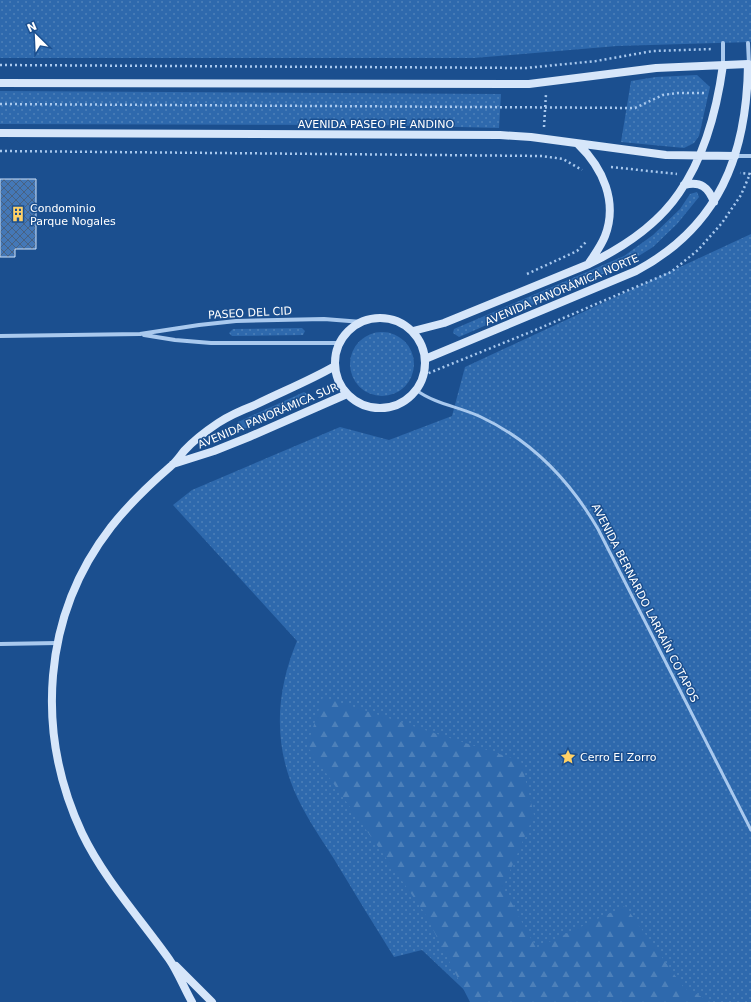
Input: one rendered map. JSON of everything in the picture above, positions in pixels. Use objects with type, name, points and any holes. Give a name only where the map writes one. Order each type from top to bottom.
[{"type":"street","name":"AVENIDA PANORÁMICA NORTE","points":[[413,331],[444,323],[589,264],[606,256],[646,228],[670,205],[684,185],[699,156],[710,126],[718,93],[723,43]]},
{"type":"street","name":"AVENIDA PANORÁMICA NORTE","points":[[425,359],[636,271],[662,256],[681,241],[704,216],[714,202],[735,156],[746,108],[750,64],[748,43]]},
{"type":"street","points":[[0,83],[499,84],[545,82],[656,68],[750,64]]},
{"type":"street","name":"AVENIDA PASEO PIE ANDINO","points":[[0,133],[492,135],[543,139],[666,155],[751,156]]},
{"type":"street","points":[[578,144],[588,154],[600,172],[608,195],[610,214],[605,237],[589,264]]},
{"type":"street","points":[[684,185],[694,183],[704,186],[708,190],[714,202]]},
{"type":"street","points":[[379,318],[398,321],[413,331],[422,344],[425,359],[424,375],[416,390],[404,402],[378,408],[361,404],[347,394],[338,381],[335,366],[335,358],[339,343],[349,331],[362,322],[379,318]]},
{"type":"street","name":"PASEO DEL CID","points":[[0,336],[140,334],[199,324],[236,321],[324,319],[362,322]]},
{"type":"street","name":"PASEO DEL CID","points":[[140,334],[175,340],[211,343],[339,343]]},
{"type":"street","name":"AVENIDA PANORÁMICA SUR","points":[[192,1002],[171,962],[96,858],[72,807],[63,782],[54,731],[52,705],[53,676],[57,643],[70,597],[81,574],[111,527],[130,504],[151,483],[173,464],[194,441],[220,422],[335,366]]},
{"type":"street","name":"AVENIDA PANORÁMICA SUR","points":[[173,464],[214,451],[249,437],[347,394]]},
{"type":"street","points":[[0,644],[57,643]]},
{"type":"street","name":"AVENIDA PANORÁMICA SUR","points":[[171,962],[212,1002]]},
{"type":"lane","name":"AVENIDA BERNARDO LARRAÍN COTAPOS","points":[[416,390],[433,399],[482,417],[521,440],[557,471],[572,489],[586,508],[598,529],[751,830]]},
{"type":"path","points":[[0,65],[526,68],[546,66],[546,106],[542,156]]},
{"type":"path","points":[[0,104],[546,106],[635,108],[663,95],[677,93],[718,93]]},
{"type":"path","points":[[0,151],[542,156],[563,159],[581,169],[589,178],[612,167],[689,176]]},
{"type":"path","points":[[729,172],[750,174]]},
{"type":"path","points":[[521,277],[577,251],[589,239]]},
{"type":"green space","points":[[0,0],[751,0],[751,42],[617,46],[474,58],[0,58]]},
{"type":"green space","points":[[697,75],[710,87],[699,136],[694,143],[684,148],[621,142],[631,81],[656,77]]},
{"type":"green space","points":[[0,91],[501,94],[499,128],[378,125],[0,124]]},
{"type":"green space","points":[[697,192],[699,197],[677,224],[653,247],[626,264],[459,337],[453,333],[454,329],[624,256],[653,235],[680,209],[690,194]]},
{"type":"green space","points":[[751,234],[751,1002],[477,1002],[422,950],[394,957],[311,822],[298,799],[290,779],[284,760],[281,740],[280,720],[284,681],[297,641],[173,505],[192,490],[340,427],[389,440],[452,416],[465,367]]},
{"type":"green space","points":[[302,328],[305,331],[303,335],[232,336],[229,333],[233,329]]},
{"type":"green space","points":[[376,332],[388,332],[405,341],[412,352],[414,364],[412,376],[405,387],[388,396],[376,396],[364,391],[355,382],[350,370],[350,358],[355,346],[364,337]]},
{"type":"green space","points":[[304,392],[309,395],[308,401],[242,430],[238,428],[238,422]]},
{"type":"green space","points":[[323,697],[521,761],[534,815],[503,887],[536,948],[625,906],[684,988],[712,1002],[470,1002],[424,912],[307,746]]},
{"type":"building","name":"Condominio Parque Nogales","points":[[0,179],[36,179],[36,249],[15,249],[15,257],[0,257]]},
{"type":"place","name":"Condominio Parque Nogales","points":[[18,214]]},
{"type":"place","name":"Cerro El Zorro","points":[[568,757]]}]
